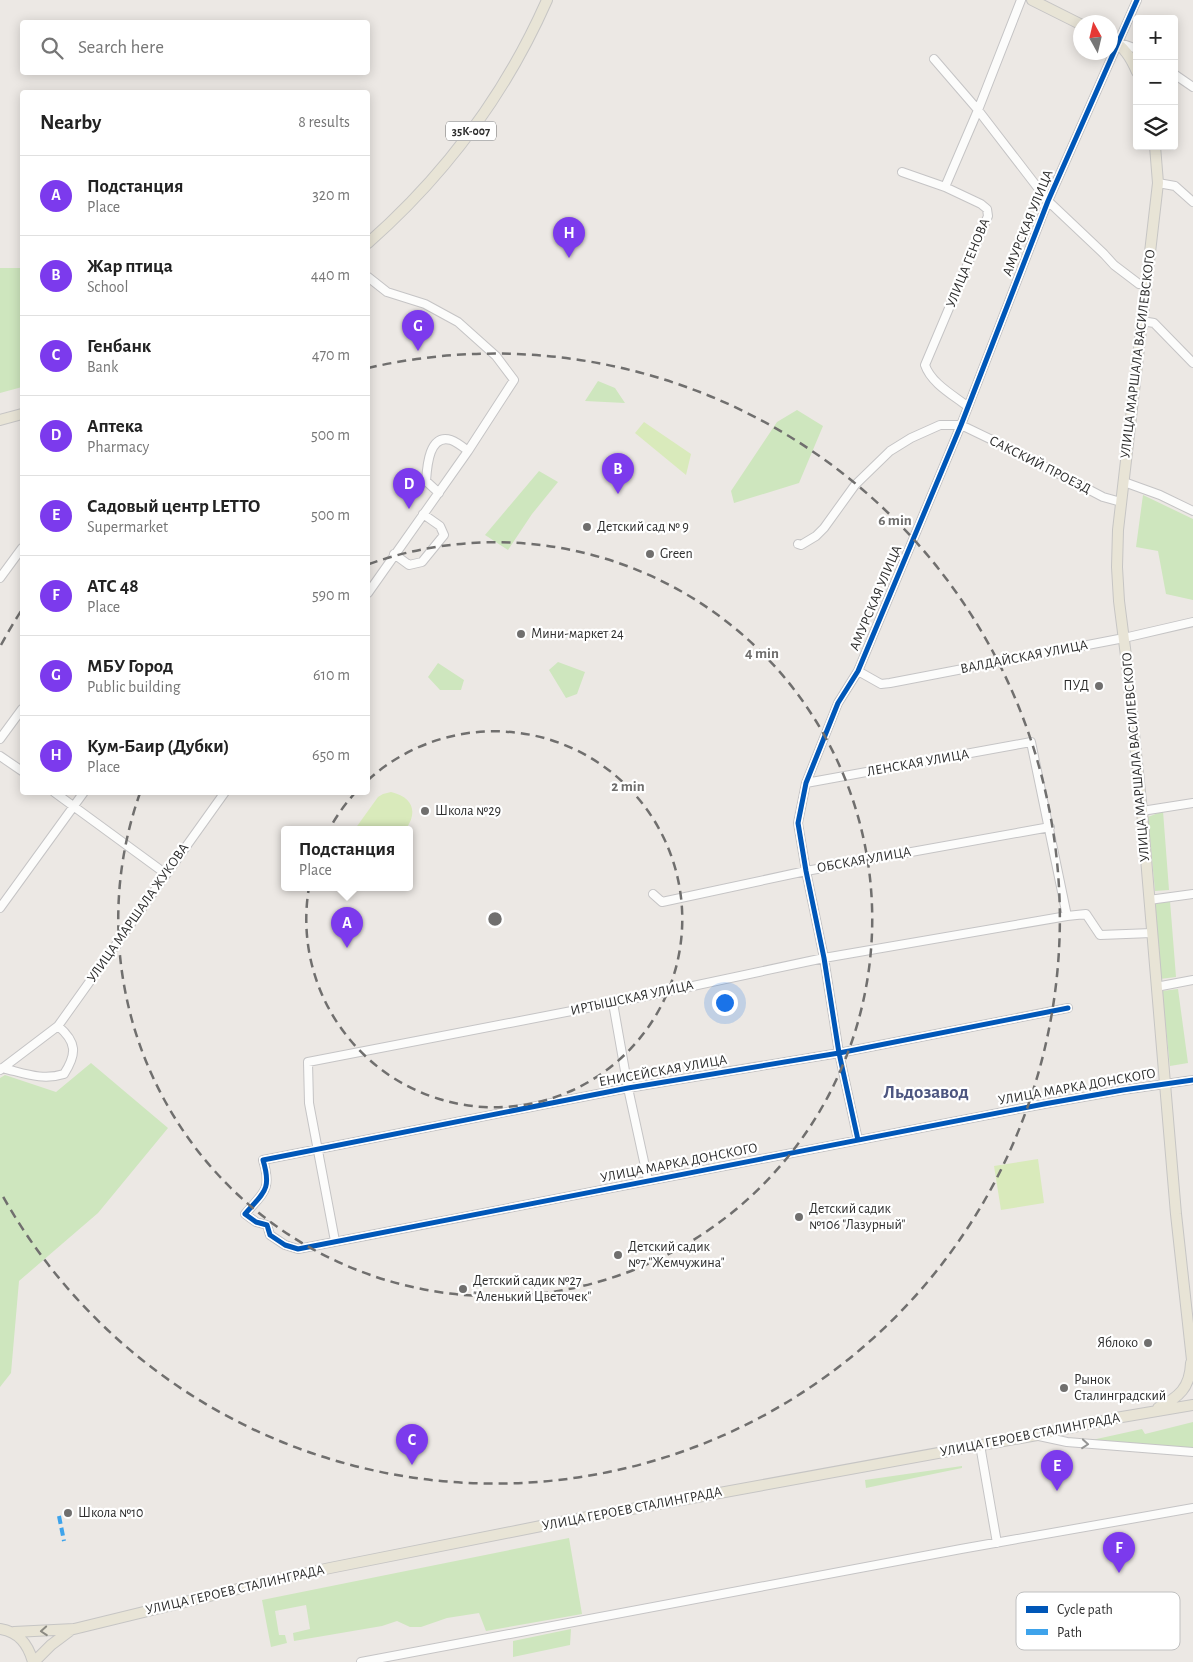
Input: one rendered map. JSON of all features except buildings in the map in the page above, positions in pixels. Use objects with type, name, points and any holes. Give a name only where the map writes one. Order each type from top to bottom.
[{"type":"main road","name":"35К-007","points":[[370,240],[413,201],[470,133],[519,56],[536,26],[547,0]]},
{"type":"main road","points":[[1032,0],[1073,20]]},
{"type":"main road","points":[[1118,45],[1133,63]]},
{"type":"main road","name":"УЛИЦА МАРШАЛА ВАСИЛЕВСКОГО","points":[[1155,150],[1158,183],[1118,530],[1117,567],[1142,811],[1176,1214],[1193,1369]]},
{"type":"main road","points":[[0,420],[20,415]]},
{"type":"main road","points":[[1147,1412],[1173,1399],[1181,1392],[1188,1382],[1192,1358]]},
{"type":"main road","name":"УЛИЦА ГЕРОЕВ СТАЛИНГРАДА","points":[[0,1629],[14,1632],[74,1628],[292,1576],[556,1523],[1193,1405]]},
{"type":"main road","name":"УЛИЦА ГЕРОЕВ СТАЛИНГРАДА","points":[[34,1662],[51,1644],[74,1628]]},
{"type":"main road","points":[[14,1632],[25,1644],[34,1662]]},
{"type":"street","points":[[945,187],[978,110],[1021,0]]},
{"type":"street","name":"АМУРСКАЯ УЛИЦА","points":[[1118,34],[1136,0]]},
{"type":"street","points":[[1118,43],[1133,48]]},
{"type":"street","points":[[934,60],[978,110],[1048,201],[1114,265],[1138,284],[1146,286]]},
{"type":"street","name":"АМУРСКАЯ УЛИЦА","points":[[858,1140],[839,1053],[824,958],[798,823],[806,783],[838,703],[858,671],[961,425],[1048,201],[1106,60]]},
{"type":"street","points":[[1178,77],[1193,87]]},
{"type":"street","name":"УЛИЦА ГЕНОВА","points":[[902,172],[945,187],[982,204],[988,216],[925,365],[927,372],[932,378],[967,406]]},
{"type":"street","points":[[1158,183],[1175,186],[1193,202]]},
{"type":"street","points":[[370,279],[387,292],[425,304],[458,322],[496,356],[514,380],[468,451],[370,590]]},
{"type":"street","points":[[1142,321],[1154,323],[1193,363]]},
{"type":"street","points":[[798,544],[801,545],[816,536],[824,528],[855,485],[890,451],[911,438],[940,425],[961,425]]},
{"type":"street","name":"САКСКИЙ ПРОЕЗД","points":[[961,425],[1103,497],[1121,502]]},
{"type":"street","points":[[439,493],[426,481],[431,451],[436,443],[445,439],[452,440],[468,451]]},
{"type":"street","points":[[1124,482],[1160,495],[1193,511]]},
{"type":"street","points":[[394,554],[409,565],[422,562],[444,535],[440,526],[423,514]]},
{"type":"street","points":[[0,578],[20,551]]},
{"type":"street","name":"ВАЛДАЙСКАЯ УЛИЦА","points":[[858,671],[881,684],[890,683],[1124,638],[1193,622]]},
{"type":"street","points":[[0,739],[20,711]]},
{"type":"street","name":"ЛЕНСКАЯ УЛИЦА","points":[[806,783],[1031,742],[1050,827]]},
{"type":"street","points":[[0,756],[20,770]]},
{"type":"street","points":[[58,795],[166,874]]},
{"type":"street","points":[[0,908],[82,795]]},
{"type":"street","name":"УЛИЦА МАРШАЛА ЖУКОВА","points":[[1,1069],[58,1026],[223,795]]},
{"type":"street","points":[[1142,811],[1193,804]]},
{"type":"street","points":[[1050,827],[1067,916]]},
{"type":"street","name":"ОБСКАЯ УЛИЦА","points":[[653,894],[662,902],[806,871],[1050,827]]},
{"type":"street","points":[[1149,900],[1193,894]]},
{"type":"street","name":"ИРТЫШСКАЯ УЛИЦА","points":[[317,1151],[309,1103],[308,1062],[614,1002],[824,958],[1067,916],[1086,914],[1100,935],[1152,933]]},
{"type":"street","points":[[1156,987],[1193,980]]},
{"type":"street","points":[[614,1002],[628,1088],[648,1180]]},
{"type":"street","name":"ЕНИСЕЙСКАЯ УЛИЦА","points":[[262,1160],[317,1151],[628,1088],[839,1053],[1068,1008]]},
{"type":"street","points":[[1,1069],[39,1077],[52,1078],[64,1074],[71,1063],[74,1049],[69,1035],[58,1026]]},
{"type":"street","name":"УЛИЦА МАРКА ДОНСКОГО","points":[[262,1160],[267,1177],[267,1187],[245,1214],[256,1222],[267,1225],[270,1235],[298,1249],[1044,1104],[1193,1080]]},
{"type":"street","points":[[317,1151],[334,1241]]},
{"type":"street","points":[[1037,1435],[1067,1442],[1193,1452]]},
{"type":"street","points":[[980,1445],[997,1542]]},
{"type":"street","points":[[361,1662],[997,1542],[1193,1508]]},
{"type":"green space","points":[[0,268],[20,268],[20,388],[0,393]]},
{"type":"green space","points":[[598,381],[615,388],[625,403],[585,401]]},
{"type":"green space","points":[[797,410],[823,426],[799,483],[734,503],[731,491],[777,422]]},
{"type":"green space","points":[[644,422],[691,454],[686,475],[635,433]]},
{"type":"green space","points":[[539,471],[558,482],[532,514],[508,550],[485,535]]},
{"type":"green space","points":[[1143,495],[1193,519],[1193,600],[1166,594],[1158,551],[1136,547]]},
{"type":"green space","points":[[558,662],[585,672],[577,694],[566,698],[549,670]]},
{"type":"green space","points":[[438,663],[464,680],[461,690],[440,690],[428,677]]},
{"type":"green space","points":[[391,792],[409,801],[412,817],[408,826],[357,826],[378,797]]},
{"type":"green space","points":[[1163,811],[1169,890],[1155,891],[1148,817]]},
{"type":"green space","points":[[1170,901],[1176,977],[1160,979],[1155,904]]},
{"type":"green space","points":[[1178,989],[1188,1063],[1170,1066],[1162,991]]},
{"type":"green space","points":[[91,1063],[168,1128],[98,1213],[19,1281],[11,1373],[0,1387],[0,1078],[5,1075],[56,1092]]},
{"type":"green space","points":[[1038,1159],[1044,1203],[1001,1210],[994,1166]]},
{"type":"green space","points":[[1193,1422],[1193,1449],[1092,1440],[1142,1429],[1145,1434]]},
{"type":"green space","points":[[962,1466],[962,1468],[866,1488],[865,1480]]},
{"type":"green space","points":[[569,1538],[582,1614],[486,1631],[479,1613],[447,1618],[421,1627],[410,1627],[397,1621],[382,1626],[294,1641],[293,1633],[310,1629],[306,1605],[275,1611],[279,1635],[285,1635],[287,1643],[271,1647],[262,1600]]},
{"type":"green space","points":[[571,1629],[570,1645],[513,1657],[513,1641]]},
{"type":"marked path","points":[[59,1516],[64,1541]]},
{"type":"cycle path","points":[[858,1140],[839,1053],[824,958],[798,823],[806,783],[838,703],[858,671],[961,425],[1048,201],[1137,0]]},
{"type":"cycle path","points":[[1068,1008],[839,1053],[628,1088],[263,1160],[266,1170],[266,1184],[261,1195],[245,1214],[256,1222],[267,1225],[270,1235],[285,1245],[298,1249],[1044,1104],[1193,1080]]},
{"type":"place","name":"Кум-Баир (Дубки)","points":[[569,258]]},
{"type":"place","name":"МБУ Город","points":[[418,351]]},
{"type":"place","name":"Жар птица","points":[[618,494]]},
{"type":"place","name":"Аптека","points":[[409,509]]},
{"type":"place","name":"Детский сад № 9","points":[[587,527]]},
{"type":"place","name":"Green","points":[[650,554]]},
{"type":"place","name":"Мини-маркет 24","points":[[521,634]]},
{"type":"place","name":"ПУД","points":[[1099,686]]},
{"type":"place","name":"Школа №29","points":[[425,811]]},
{"type":"place","name":"Подстанция","points":[[347,948]]},
{"type":"place","name":"Детский садик №106 \"Лазурный\"","points":[[799,1217]]},
{"type":"place","name":"Детский садик №7 \"Жемчужина\"","points":[[618,1255]]},
{"type":"place","name":"Детский садик №27 \"Аленький Цветочек\"","points":[[463,1289]]},
{"type":"place","name":"Яблоко","points":[[1148,1343]]},
{"type":"place","name":"Рынок Сталинградский","points":[[1064,1388]]},
{"type":"place","name":"Генбанк","points":[[412,1465]]},
{"type":"place","name":"Садовый центр LETTO","points":[[1057,1491]]},
{"type":"place","name":"Школа №10","points":[[68,1513]]},
{"type":"place","name":"АТС 48","points":[[1119,1573]]},
{"type":"district","name":"Льдозавод","points":[[926,1092]]}]
